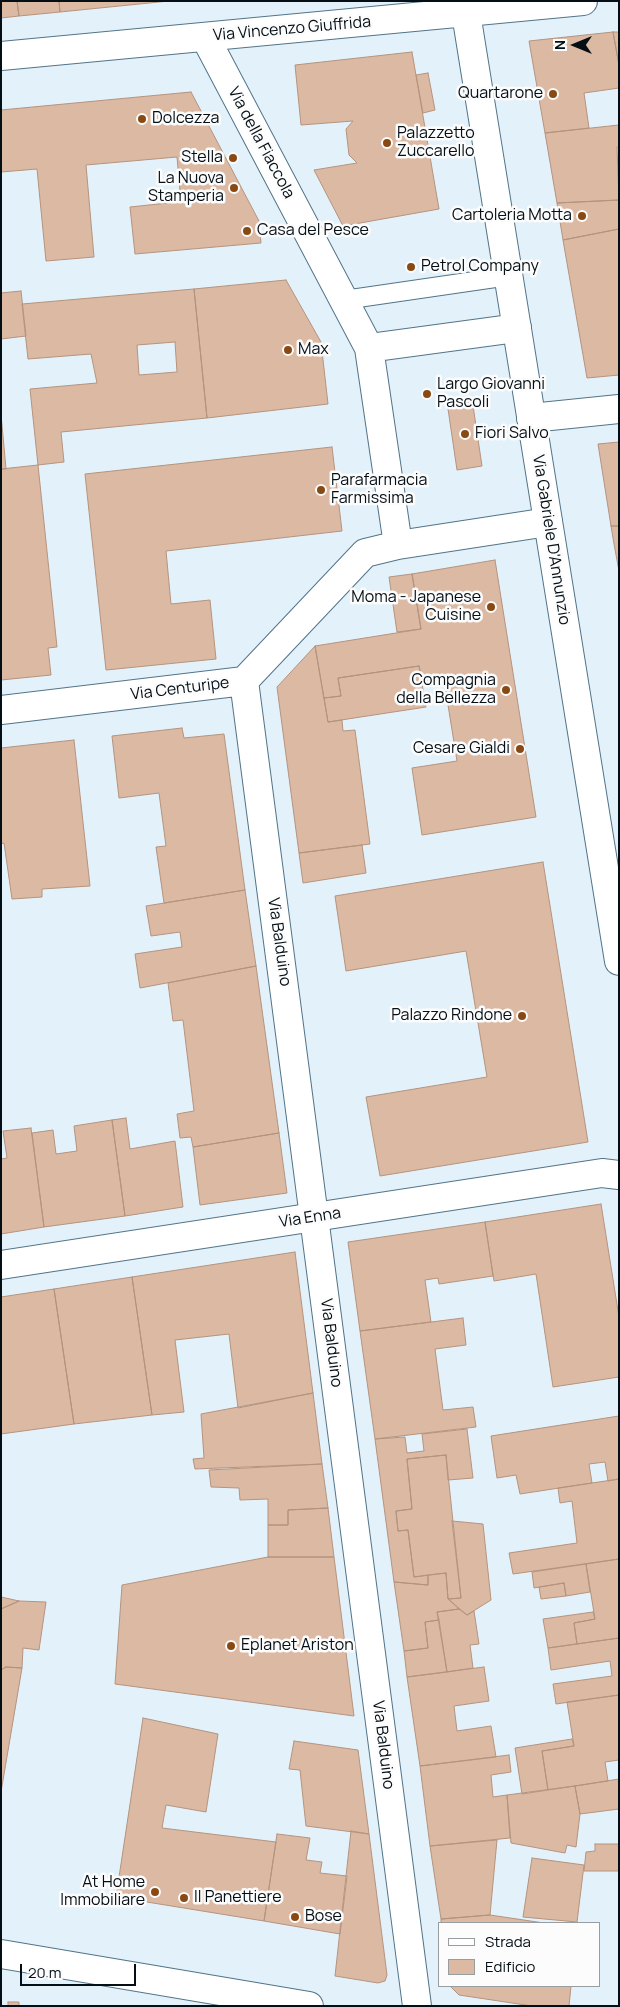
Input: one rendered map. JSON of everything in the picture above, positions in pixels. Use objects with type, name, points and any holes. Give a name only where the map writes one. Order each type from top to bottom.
[{"type":"street","name":"Via Vincenzo Giuffrida","points":[[1,56],[205,37],[465,7],[583,1]]},
{"type":"street","name":"Via Gabriele D'Annunzio","points":[[465,7],[619,961]]},
{"type":"street","name":"Via della Fiaccola","points":[[205,37],[369,348],[398,545]]},
{"type":"street","points":[[369,348],[517,328]]},
{"type":"street","points":[[531,418],[619,409]]},
{"type":"street","points":[[398,545],[548,522]]},
{"type":"street","name":"Via Centuripe","points":[[1,710],[244,681],[365,552],[398,545]]},
{"type":"street","name":"Via Balduino","points":[[244,681],[418,2006]]},
{"type":"street","name":"Via Enna","points":[[1,1265],[602,1173],[619,1175]]},
{"type":"street","points":[[1,1954],[309,2006]]},
{"type":"lane","points":[[344,300],[509,276]]},
{"type":"building","points":[[1,1],[17,1],[19,16],[1,18]]},
{"type":"building","points":[[17,1],[59,1],[60,12],[19,16]]},
{"type":"building","points":[[59,1],[169,1],[60,12]]},
{"type":"building","points":[[613,32],[619,32],[619,65]]},
{"type":"building","points":[[613,32],[619,65],[619,88],[584,93],[589,128],[545,133],[529,41]]},
{"type":"building","name":"Palazzetto Zuccarello","points":[[412,52],[439,209],[343,226],[314,170],[357,163],[349,155],[346,129],[353,121],[301,125],[295,65]]},
{"type":"building","points":[[428,73],[435,110],[423,113],[416,75]]},
{"type":"building","points":[[191,92],[259,221],[261,243],[135,254],[130,207],[168,203],[167,192],[180,191],[177,157],[86,165],[94,257],[46,261],[37,169],[1,172],[1,110]]},
{"type":"building","points":[[619,125],[619,147],[617,147],[619,200],[557,203],[545,133]]},
{"type":"building","points":[[619,200],[619,229],[563,240],[557,203]]},
{"type":"building","points":[[619,229],[619,375],[587,378],[563,240]]},
{"type":"building","points":[[286,280],[321,342],[328,404],[207,418],[194,289]]},
{"type":"building","points":[[194,289],[207,418],[61,432],[64,462],[38,465],[30,389],[97,383],[91,354],[28,359],[22,304]],"holes":[[[175,342],[177,372],[139,375],[137,345]]]},
{"type":"building","points":[[21,291],[26,336],[1,339],[1,293]]},
{"type":"building","name":"Fiori Salvo","points":[[472,399],[482,466],[457,470],[447,402]]},
{"type":"building","points":[[1,414],[6,469],[1,469]]},
{"type":"building","points":[[619,442],[619,526],[611,526],[598,444]]},
{"type":"building","points":[[332,447],[342,531],[166,551],[171,604],[210,600],[216,659],[106,670],[85,474]]},
{"type":"building","points":[[38,465],[57,647],[48,648],[51,675],[1,680],[1,469]]},
{"type":"building","points":[[611,526],[619,526],[619,571],[614,544]]},
{"type":"building","points":[[495,560],[536,817],[422,835],[412,768],[457,761],[444,680],[423,683],[419,666],[338,678],[341,696],[324,698],[315,646],[421,629],[412,574]]},
{"type":"building","points":[[412,574],[421,629],[397,632],[389,577]]},
{"type":"building","points":[[315,646],[328,722],[342,720],[343,731],[355,730],[370,844],[299,853],[277,687]]},
{"type":"building","points":[[419,666],[426,707],[328,722],[324,698],[341,696],[338,678]]},
{"type":"building","points":[[182,728],[184,738],[224,734],[245,890],[164,903],[156,847],[166,846],[159,793],[119,798],[112,736]]},
{"type":"building","points":[[74,740],[90,886],[42,889],[42,897],[12,899],[4,843],[1,844],[1,748]]},
{"type":"building","points":[[362,845],[366,873],[303,883],[299,853]]},
{"type":"building","name":"Palazzo Rindone","points":[[543,862],[588,1142],[380,1176],[366,1097],[487,1077],[466,951],[346,971],[335,896]]},
{"type":"building","points":[[245,890],[256,966],[140,988],[135,954],[182,947],[180,932],[151,936],[146,906]]},
{"type":"building","points":[[256,966],[279,1133],[193,1147],[191,1137],[180,1138],[177,1114],[194,1111],[183,1020],[173,1021],[168,983]]},
{"type":"building","points":[[126,1118],[130,1149],[175,1141],[183,1207],[125,1216],[112,1120]]},
{"type":"building","points":[[112,1120],[125,1216],[44,1227],[32,1133],[53,1130],[56,1154],[77,1151],[74,1126]]},
{"type":"building","points":[[31,1128],[44,1227],[1,1234],[1,1159],[7,1158],[3,1131]]},
{"type":"building","points":[[279,1133],[287,1193],[200,1205],[193,1147]]},
{"type":"building","points":[[601,1204],[619,1317],[619,1377],[553,1387],[536,1274],[494,1281],[485,1222]]},
{"type":"building","points":[[485,1222],[493,1276],[439,1284],[438,1278],[425,1280],[431,1322],[360,1331],[348,1242]]},
{"type":"building","points":[[295,1252],[313,1393],[238,1408],[229,1334],[175,1340],[184,1412],[152,1415],[132,1277]]},
{"type":"building","points":[[132,1277],[152,1415],[74,1424],[54,1289]]},
{"type":"building","points":[[54,1289],[74,1424],[1,1434],[1,1297]]},
{"type":"building","points":[[463,1318],[466,1345],[435,1349],[443,1410],[473,1407],[476,1427],[375,1439],[360,1331]]},
{"type":"building","points":[[313,1393],[322,1464],[195,1469],[193,1459],[204,1458],[201,1414]]},
{"type":"building","points":[[619,1416],[619,1479],[608,1481],[605,1462],[589,1464],[592,1483],[520,1494],[516,1475],[497,1478],[491,1436]]},
{"type":"building","points":[[467,1429],[473,1478],[448,1480],[446,1455],[407,1459],[412,1509],[396,1511],[398,1531],[408,1530],[414,1577],[428,1575],[428,1585],[394,1582],[375,1439],[405,1437],[407,1453],[424,1451],[422,1434]]},
{"type":"building","points":[[446,1455],[461,1598],[448,1599],[446,1573],[414,1577],[408,1530],[398,1531],[396,1511],[412,1509],[407,1459]]},
{"type":"building","points":[[322,1464],[328,1508],[288,1510],[288,1525],[268,1525],[268,1499],[240,1500],[239,1488],[211,1487],[209,1470]]},
{"type":"building","points":[[619,1479],[619,1559],[513,1574],[509,1553],[577,1543],[572,1501],[560,1503],[558,1488]]},
{"type":"building","points":[[328,1508],[334,1557],[268,1557],[268,1525],[288,1525],[288,1510]]},
{"type":"building","points":[[452,1521],[483,1524],[491,1600],[467,1615],[448,1599],[461,1598]]},
{"type":"building","name":"Eplanet Ariston","points":[[268,1557],[334,1557],[354,1716],[115,1684],[122,1585]]},
{"type":"building","points":[[619,1559],[619,1638],[577,1644],[574,1623],[595,1619],[586,1564]]},
{"type":"building","points":[[586,1564],[590,1592],[566,1596],[564,1583],[534,1588],[532,1572]]},
{"type":"building","points":[[446,1573],[448,1599],[459,1609],[437,1612],[439,1620],[425,1622],[428,1648],[404,1651],[394,1582],[428,1585],[428,1575]]},
{"type":"building","points":[[564,1583],[566,1596],[541,1599],[539,1587]]},
{"type":"building","points":[[1,1597],[19,1601],[1,1609]]},
{"type":"building","points":[[19,1601],[46,1602],[39,1650],[23,1648],[22,1668],[6,1667],[1,1670],[1,1609]]},
{"type":"building","points":[[459,1609],[467,1615],[474,1611],[479,1644],[470,1645],[473,1668],[447,1672],[437,1612]]},
{"type":"building","points":[[593,1612],[595,1619],[574,1623],[577,1644],[548,1648],[543,1619]]},
{"type":"building","points":[[439,1620],[447,1672],[407,1677],[404,1651],[428,1648],[425,1622]]},
{"type":"building","points":[[619,1638],[619,1695],[556,1704],[553,1684],[612,1676],[610,1661],[551,1670],[548,1648]]},
{"type":"building","points":[[6,1667],[22,1668],[1,1792],[1,1670]]},
{"type":"building","points":[[484,1667],[489,1701],[454,1706],[457,1731],[491,1726],[496,1757],[420,1766],[407,1677]]},
{"type":"building","points":[[619,1695],[619,1760],[605,1762],[608,1781],[548,1790],[542,1751],[574,1746],[567,1702]]},
{"type":"building","points":[[143,1718],[218,1734],[206,1812],[166,1805],[162,1828],[276,1842],[264,1921],[116,1897]]},
{"type":"building","points":[[572,1739],[574,1746],[542,1751],[548,1790],[522,1794],[515,1748]]},
{"type":"building","points":[[294,1741],[358,1750],[369,1834],[306,1826],[300,1770],[289,1769]]},
{"type":"building","points":[[509,1755],[511,1772],[491,1775],[493,1797],[507,1795],[510,1838],[430,1846],[420,1766]]},
{"type":"building","points":[[619,1779],[619,1809],[580,1814],[575,1786]]},
{"type":"building","points":[[575,1786],[580,1814],[576,1847],[567,1845],[565,1853],[511,1843],[507,1795]]},
{"type":"building","points":[[351,1831],[369,1834],[387,1975],[385,1981],[378,1983],[335,1976]]},
{"type":"building","points":[[277,1834],[310,1838],[306,1860],[322,1862],[320,1873],[347,1876],[340,1934],[264,1921]]},
{"type":"building","points":[[497,1840],[490,1915],[441,1919],[430,1846]]},
{"type":"building","points":[[595,1844],[619,1844],[619,1871],[584,1871],[586,1852],[595,1851]]},
{"type":"building","points":[[532,1858],[584,1865],[577,1922],[523,1917]]},
{"type":"building","points":[[490,1915],[537,1922],[441,1922],[441,1919]]},
{"type":"building","points":[[451,1987],[571,1987],[569,2006],[532,2006],[459,1995]]},
{"type":"building","points":[[8,2002],[19,2002],[19,2006],[8,2006]]},
{"type":"place","name":"Quartarone","points":[[553,94]]},
{"type":"place","name":"Dolcezza","points":[[142,119]]},
{"type":"place","name":"Palazzetto Zuccarello","points":[[387,143]]},
{"type":"place","name":"Stella","points":[[233,158]]},
{"type":"place","name":"La Nuova Stamperia","points":[[234,188]]},
{"type":"place","name":"Cartoleria Motta","points":[[582,216]]},
{"type":"place","name":"Casa del Pesce","points":[[247,231]]},
{"type":"place","name":"Petrol Company","points":[[411,267]]},
{"type":"place","name":"Max","points":[[288,350]]},
{"type":"place","name":"Largo Giovanni Pascoli","points":[[427,394]]},
{"type":"place","name":"Fiori Salvo","points":[[465,434]]},
{"type":"place","name":"Parafarmacia Farmissima","points":[[321,490]]},
{"type":"place","name":"Moma - Japanese Cuisine","points":[[491,607]]},
{"type":"place","name":"Compagnia della Bellezza","points":[[506,690]]},
{"type":"place","name":"Cesare Gialdi","points":[[520,749]]},
{"type":"place","name":"Palazzo Rindone","points":[[522,1016]]},
{"type":"place","name":"Eplanet Ariston","points":[[231,1646]]},
{"type":"place","name":"At Home Immobiliare","points":[[155,1892]]},
{"type":"place","name":"Il Panettiere","points":[[184,1898]]},
{"type":"place","name":"Bose","points":[[295,1917]]}]
